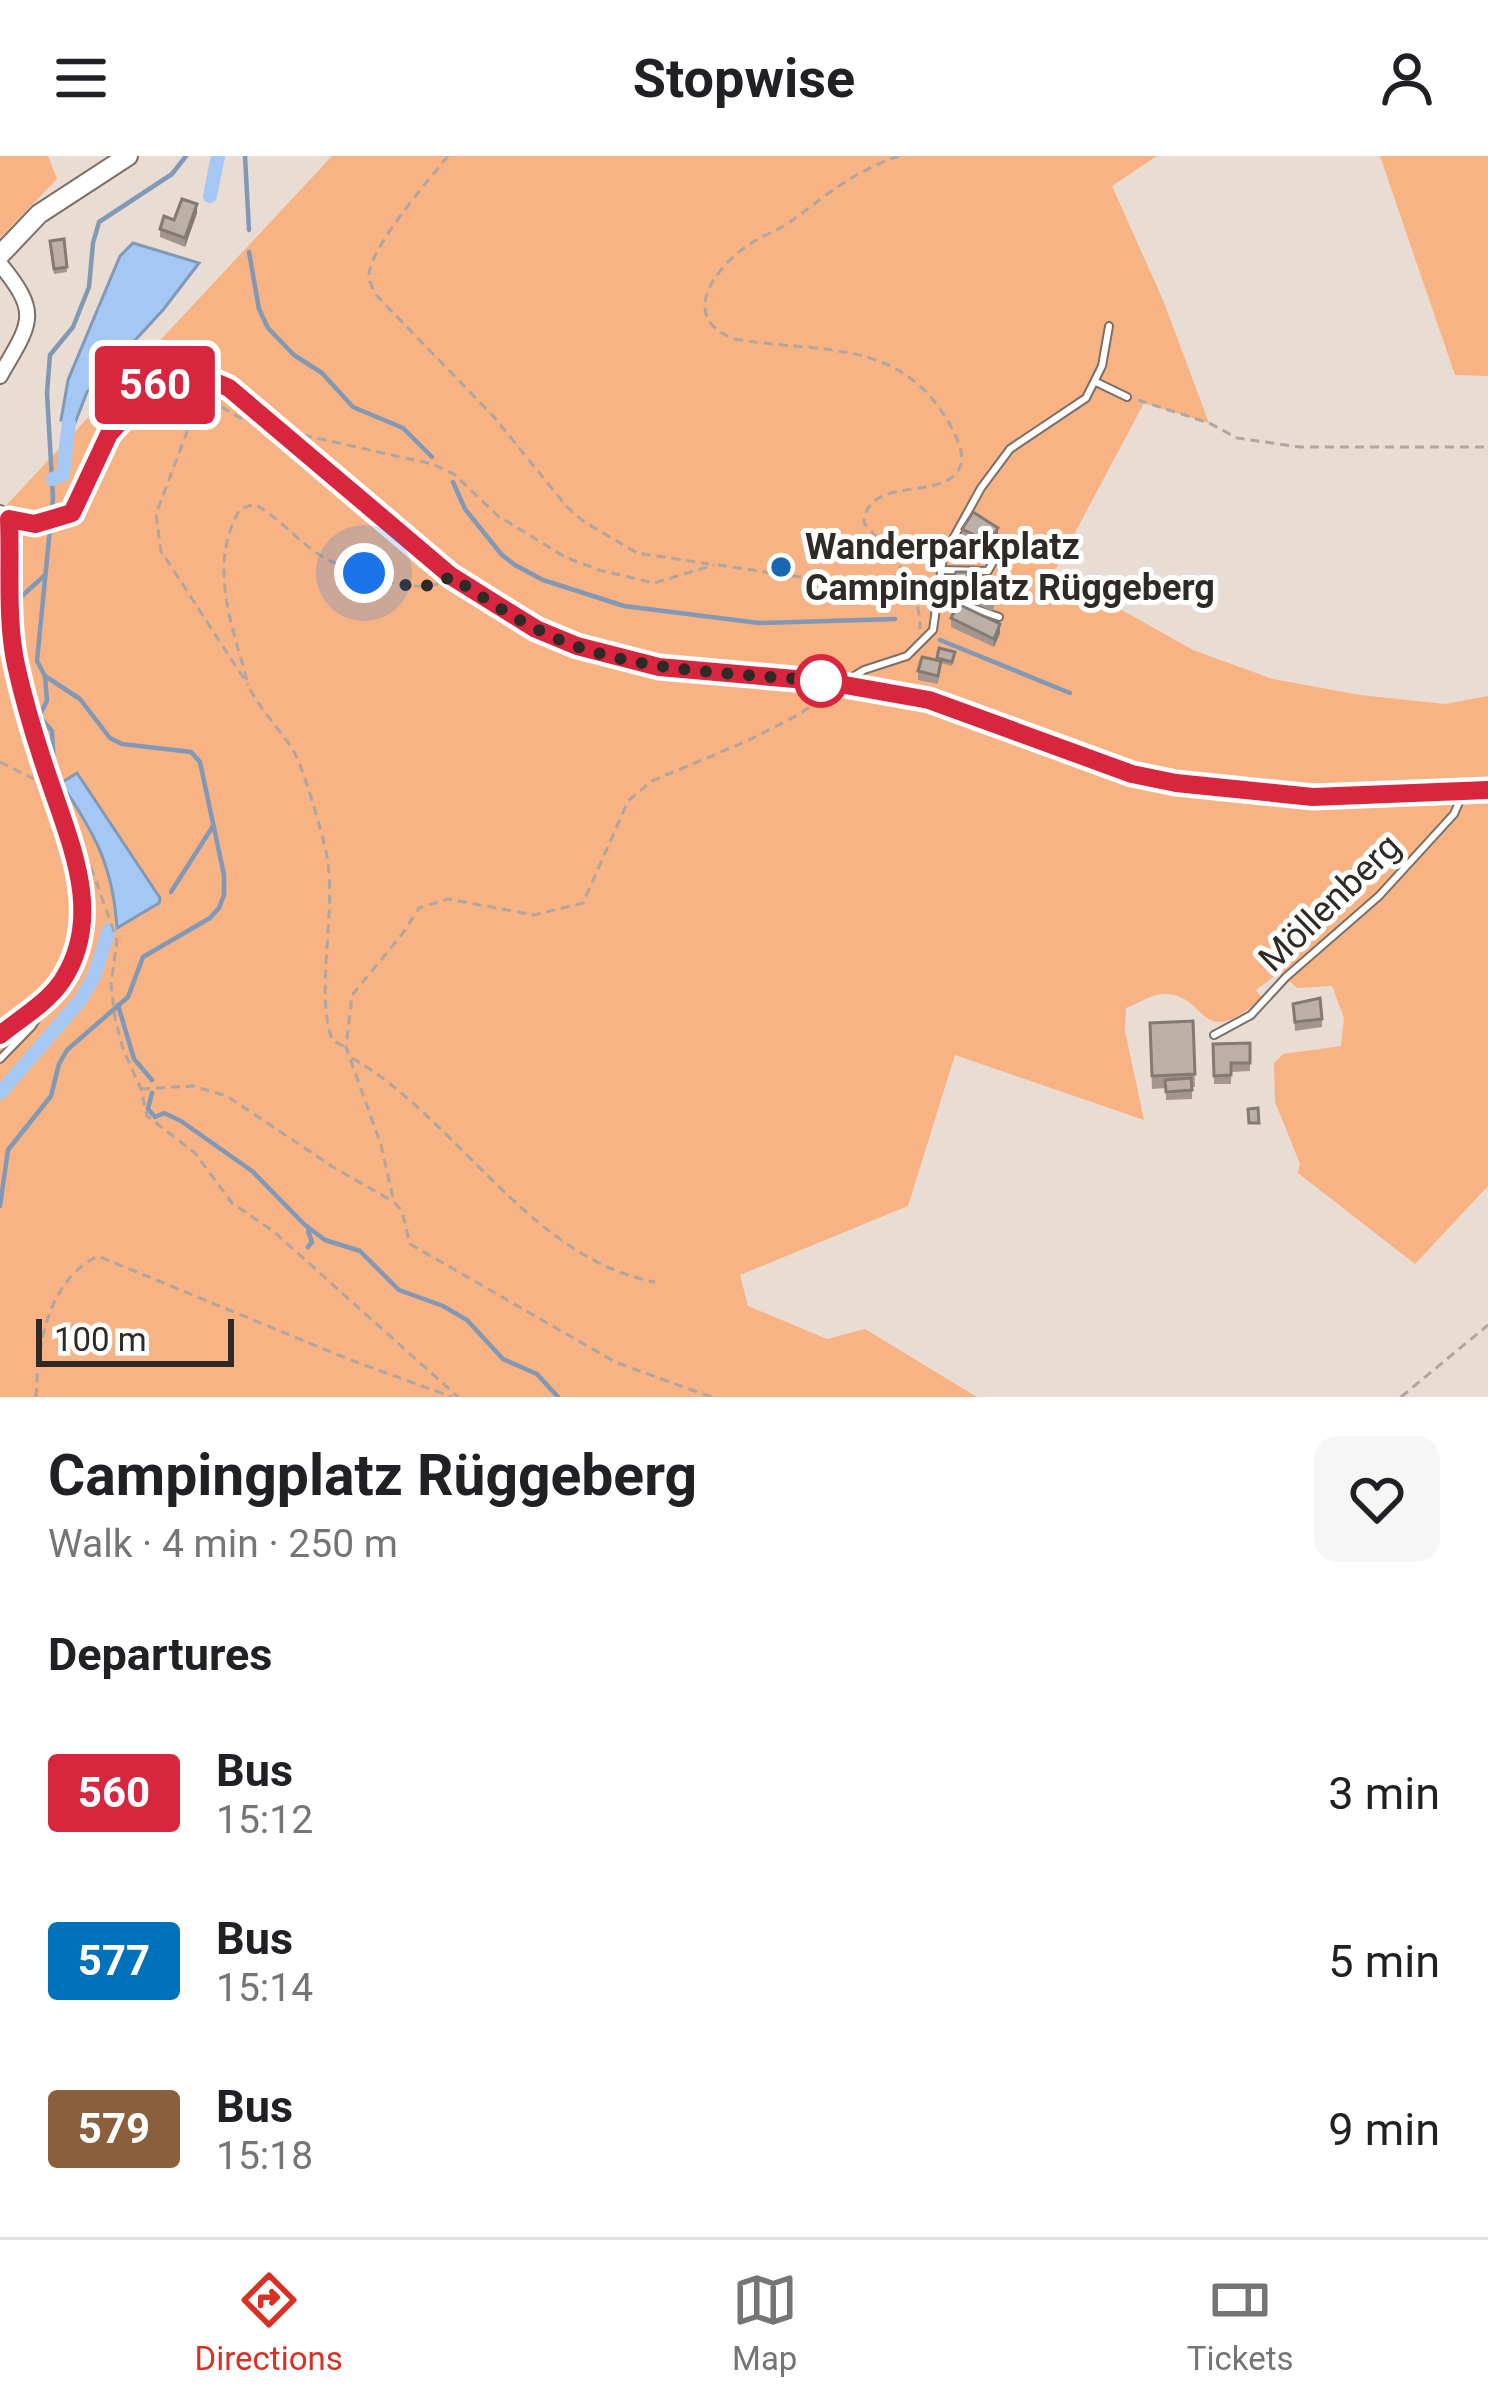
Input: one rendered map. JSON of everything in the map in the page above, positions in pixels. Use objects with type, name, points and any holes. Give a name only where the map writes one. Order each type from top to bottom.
[{"type":"main road","points":[[0,255],[39,214],[104,164],[128,156]]},
{"type":"street","points":[[0,264],[22,291],[29,316],[0,376]]},
{"type":"street","points":[[0,1035],[51,994],[72,962],[80,935],[82,885],[74,843],[52,788],[16,662],[4,516],[35,524],[62,519],[78,506],[109,434],[140,398],[174,374],[190,371],[214,379],[282,432],[451,576],[536,629],[611,657],[659,667],[842,684],[929,700],[1132,774],[1176,783],[1297,796],[1488,790]]},
{"type":"lane","points":[[842,684],[864,670],[907,656],[933,630],[943,557],[959,526],[1001,460],[1021,440],[1077,405],[1096,382],[1109,326]]},
{"type":"lane","points":[[1096,382],[1127,397]]},
{"type":"lane","points":[[941,570],[988,571],[1004,542]]},
{"type":"lane","points":[[939,596],[999,617]]},
{"type":"lane","name":"Möllenberg","points":[[1214,1034],[1251,1015],[1286,977],[1379,896],[1454,814],[1464,790]]},
{"type":"lane","points":[[0,1059],[32,1026],[51,994]]},
{"type":"path","points":[[448,156],[392,228],[371,263],[368,278],[375,294],[494,416],[566,507],[638,553],[912,593]]},
{"type":"path","points":[[899,156],[839,183],[792,221],[752,242],[715,278],[704,298],[709,324],[735,339],[862,353],[889,362],[910,377],[947,421],[962,455],[960,468],[950,479],[873,501],[865,512],[864,523],[900,563],[919,602],[923,642]]},
{"type":"path","points":[[1127,397],[1209,423],[1238,438],[1300,447],[1488,447]]},
{"type":"path","points":[[245,422],[215,403],[196,408],[160,499],[155,532],[161,551],[262,712],[296,753],[322,838],[331,903],[324,1022],[333,1041],[346,1046]]},
{"type":"path","points":[[282,432],[432,464],[454,474],[498,516],[565,556],[599,570],[654,584],[714,565]]},
{"type":"path","points":[[248,685],[222,568],[228,530],[240,509],[254,504],[334,564],[404,586],[436,586],[451,576]]},
{"type":"path","points":[[394,1202],[381,1145],[346,1046],[352,995],[419,908],[448,899],[534,915],[583,904],[628,801],[652,781],[698,764],[800,713],[842,684]]},
{"type":"path","points":[[0,762],[52,788]]},
{"type":"path","points":[[74,843],[86,853],[117,940],[111,996],[147,1116],[195,1153],[232,1203],[273,1231],[455,1397]]},
{"type":"path","points":[[350,1057],[403,1095],[503,1189],[584,1255],[622,1276],[655,1282]]},
{"type":"path","points":[[141,1089],[193,1086],[227,1096],[394,1202],[402,1211],[410,1244],[456,1273],[615,1362],[711,1397]]},
{"type":"path","points":[[36,1397],[46,1325],[58,1290],[79,1265],[98,1256],[348,1359],[455,1397]]},
{"type":"path","points":[[1401,1397],[1488,1324]]},
{"type":"shaded area","points":[[0,156],[48,156],[57,179],[0,238]]},
{"type":"shaded area","points":[[332,156],[1157,156],[1112,186],[1163,300],[1209,423],[1144,403],[1054,572],[1193,650],[1273,679],[1445,704],[1488,696],[1488,785],[1288,791],[1131,769],[992,712],[907,687],[867,681],[861,692],[926,705],[1129,779],[1204,792],[1280,801],[1488,796],[1488,1186],[1415,1264],[1298,1173],[1300,1164],[1275,1102],[1274,1063],[1283,1054],[1341,1046],[1344,1018],[1332,986],[1297,988],[1280,972],[1256,990],[1262,998],[1225,1021],[1205,1017],[1177,996],[1158,994],[1126,1008],[1125,1031],[1144,1120],[955,1055],[908,1206],[740,1275],[748,1306],[827,1339],[865,1329],[977,1397],[0,1397],[0,512]]},
{"type":"shaded area","points":[[1380,156],[1488,156],[1488,376],[1455,375]]},
{"type":"water","points":[[133,243],[199,263],[163,310],[87,392],[75,423],[61,420],[68,380],[120,256]]},
{"type":"water","points":[[77,773],[160,898],[117,928],[100,851],[61,783]]},
{"type":"building","points":[[182,199],[197,204],[185,238],[160,229],[164,216],[174,220]]},
{"type":"building","points":[[64,239],[67,267],[54,269],[50,241]]},
{"type":"building","points":[[973,512],[998,528],[989,542],[962,529]]},
{"type":"building","points":[[956,572],[970,572],[963,584],[953,579]]},
{"type":"building","points":[[966,578],[997,591],[992,603],[961,589]]},
{"type":"building","points":[[958,604],[1000,624],[994,639],[951,618]]},
{"type":"building","points":[[939,648],[955,652],[952,662],[937,658]]},
{"type":"building","points":[[922,657],[941,661],[938,676],[918,671]]},
{"type":"building","points":[[1320,998],[1322,1019],[1295,1022],[1293,1004]]},
{"type":"building","points":[[1193,1021],[1195,1074],[1152,1076],[1150,1023]]},
{"type":"building","points":[[1250,1043],[1250,1063],[1231,1063],[1231,1075],[1214,1076],[1213,1044]]},
{"type":"building","points":[[1191,1078],[1192,1090],[1166,1092],[1165,1080]]},
{"type":"building","points":[[1258,1108],[1259,1123],[1249,1123],[1248,1109]]},
{"type":"waterway","points":[[0,1206],[8,1150],[51,1096],[67,1050],[128,997],[143,957],[210,918],[224,895],[200,762],[191,752],[122,744],[110,738],[80,699],[45,676],[37,661],[53,498],[47,393],[50,355],[73,327],[89,287],[99,222],[172,174],[186,156]]},
{"type":"waterway","points":[[210,196],[218,156]]},
{"type":"waterway","points":[[245,156],[249,230]]},
{"type":"waterway","points":[[249,252],[259,309],[268,328],[294,355],[322,373],[353,407],[403,428],[432,457]]},
{"type":"waterway","points":[[53,479],[63,474],[69,422]]},
{"type":"waterway","points":[[453,482],[465,509],[515,565],[543,580],[624,606],[759,623],[895,619]]},
{"type":"waterway","points":[[22,596],[44,576]]},
{"type":"waterway","points":[[940,640],[1070,693]]},
{"type":"waterway","points":[[45,677],[47,701],[39,716],[52,731],[54,766]]},
{"type":"waterway","points":[[171,892],[213,826]]},
{"type":"waterway","points":[[0,1093],[81,999],[109,930]]},
{"type":"waterway","points":[[118,1005],[134,1059],[152,1080]]},
{"type":"waterway","points":[[152,1093],[148,1109],[155,1117],[164,1113],[181,1121],[252,1171],[325,1240],[360,1251],[399,1290],[467,1320],[503,1359],[537,1374],[558,1397]]},
{"type":"waterway","points":[[308,1231],[312,1242],[308,1247]]},
{"type":"bus line","name":"560","points":[[0,1035],[63,979],[80,935],[82,910],[74,843],[52,788],[16,662],[9,519],[35,524],[72,513],[109,434],[130,408],[151,388],[174,374],[190,371],[229,388],[451,576],[491,604],[536,629],[611,657],[659,667],[868,687],[929,700],[1132,774],[1176,783],[1313,797],[1488,790]]},
{"type":"place","name":"Wanderparkplatz Campingplatz Rüggeberg","points":[[781,567]]},
{"type":"route","points":[[364,573],[404,586],[436,586],[451,576],[536,629],[611,657],[659,667],[828,682],[821,681]]}]
